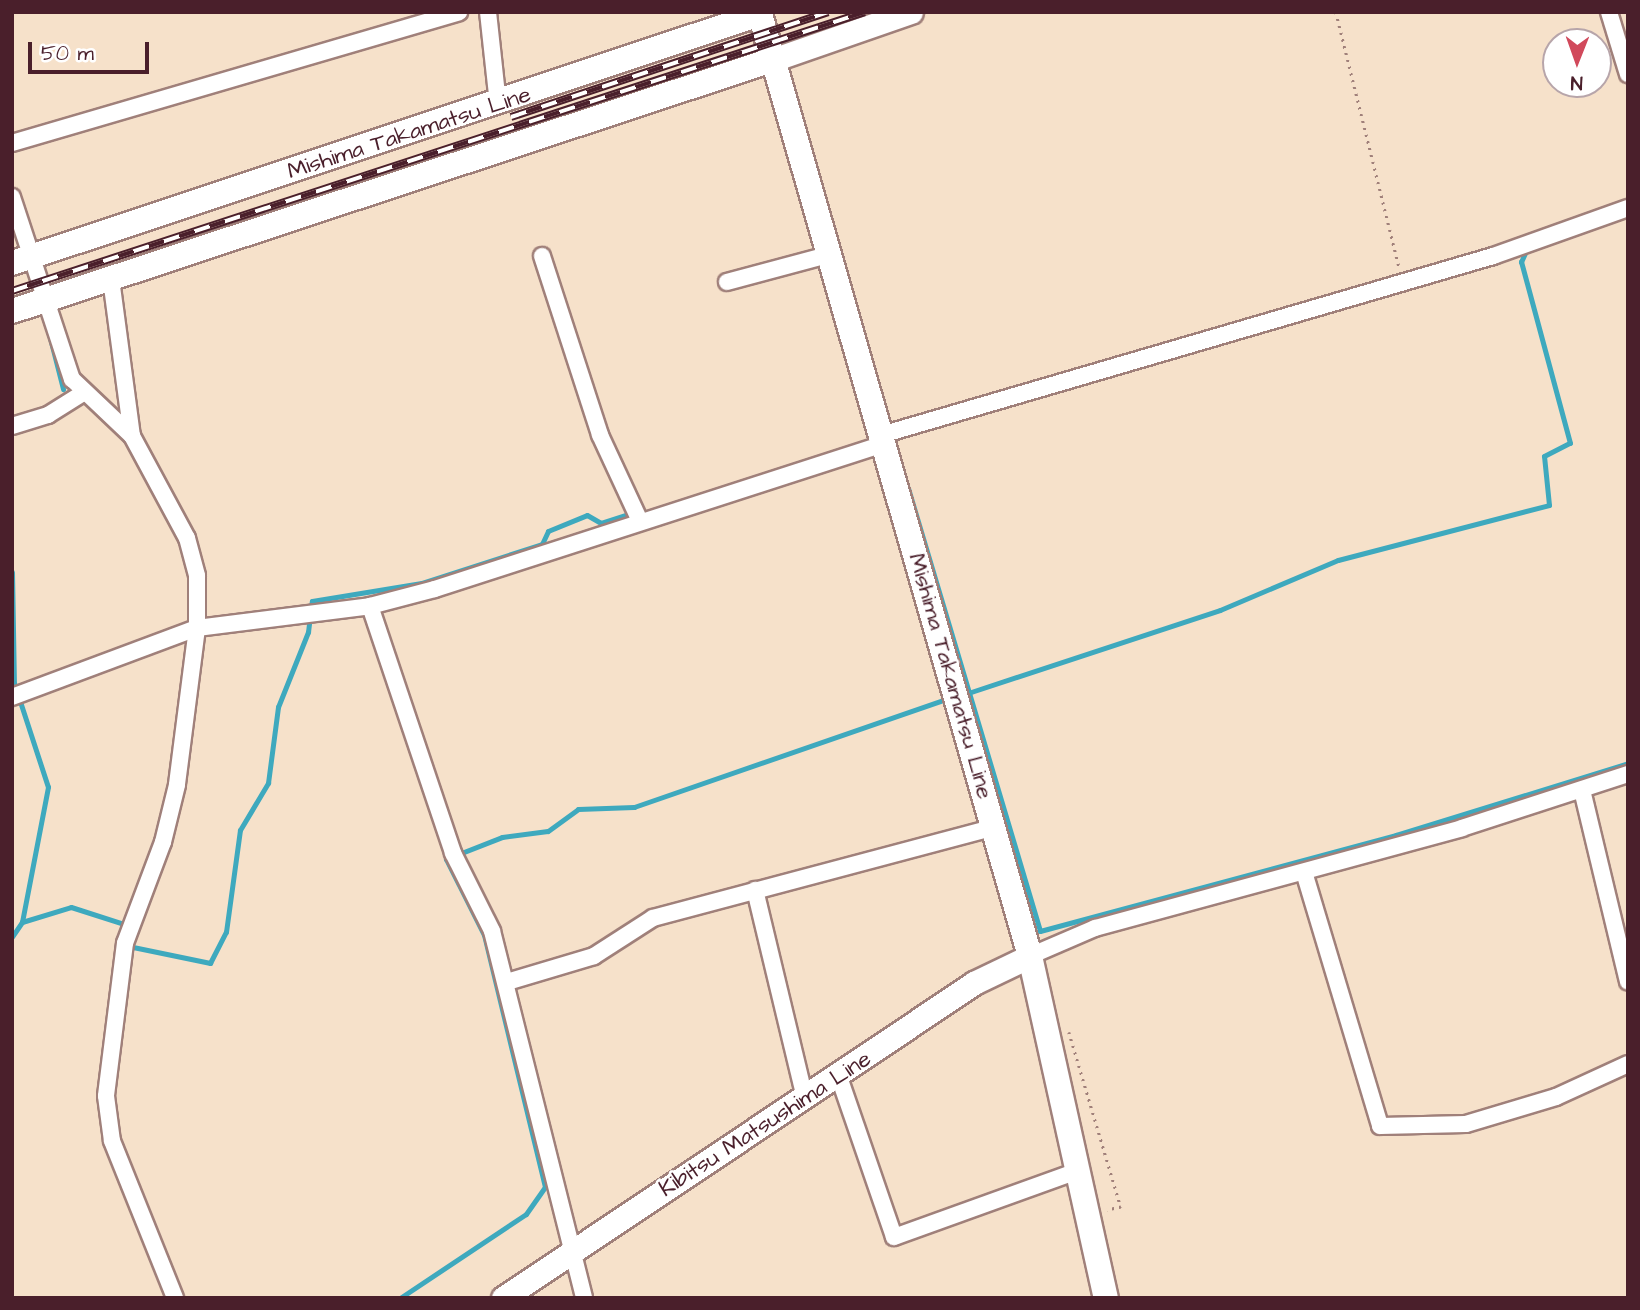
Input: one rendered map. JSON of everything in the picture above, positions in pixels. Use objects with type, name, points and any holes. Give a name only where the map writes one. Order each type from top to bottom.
[{"type":"main road","points":[[772,60],[911,12]]},
{"type":"main road","name":"Mishima Takamatsu Line","points":[[12,263],[498,104],[762,13],[772,60],[828,255],[888,436],[1030,956],[1106,1298]]},
{"type":"main road","name":"Mishima Takamatsu Line","points":[[12,311],[772,60]]},
{"type":"main road","name":"Kibitsu Matsushima Line","points":[[503,1298],[839,1077],[974,983],[1030,956]]},
{"type":"street","points":[[12,143],[409,18],[459,12]]},
{"type":"street","points":[[488,12],[498,104]]},
{"type":"street","points":[[1609,12],[1628,74]]},
{"type":"street","points":[[12,197],[36,256],[81,394],[132,436]]},
{"type":"street","points":[[16,695],[197,628],[370,606],[638,515],[888,436],[1403,280],[1628,208]]},
{"type":"street","points":[[727,282],[828,255]]},
{"type":"street","points":[[542,256],[600,435],[638,515]]},
{"type":"street","points":[[110,279],[132,436],[193,554],[197,628],[177,785],[163,842],[125,945],[108,1123],[136,1210],[175,1298]]},
{"type":"street","points":[[12,426],[48,415],[81,394]]},
{"type":"street","points":[[370,606],[454,855],[492,931],[507,982],[584,1298]]},
{"type":"street","points":[[1030,956],[1095,928],[1304,872],[1628,774]]},
{"type":"street","points":[[1582,790],[1628,982]]},
{"type":"street","points":[[507,982],[594,956],[653,918],[994,827]]},
{"type":"street","points":[[1304,872],[1380,1125],[1466,1124],[1556,1097],[1628,1064]]},
{"type":"street","points":[[755,890],[805,1099]]},
{"type":"street","points":[[839,1077],[894,1237],[1077,1171]]},
{"type":"path","points":[[1336,12],[1403,280]]},
{"type":"path","points":[[1066,1022],[1121,1207],[1098,1212]]},
{"type":"waterway","points":[[968,693],[1220,610],[1338,560],[1549,505],[1544,456],[1570,443],[1521,262],[1526,251]]},
{"type":"waterway","points":[[49,334],[63,389]]},
{"type":"waterway","points":[[908,488],[1040,931],[1396,835],[1628,763]]},
{"type":"waterway","points":[[128,946],[210,963],[226,932],[240,830],[268,783],[278,707],[308,632],[312,601],[422,583],[542,544],[548,531],[587,515],[601,523],[634,512]]},
{"type":"waterway","points":[[12,572],[14,683],[48,787],[22,922],[12,937]]},
{"type":"waterway","points":[[400,1298],[526,1214],[545,1187],[484,935],[446,859],[502,837],[548,831],[578,809],[634,807],[946,699]]},
{"type":"waterway","points":[[22,922],[71,907],[124,924],[123,929]]},
{"type":"railway","points":[[511,117],[828,12]]},
{"type":"railway","points":[[12,291],[865,12]]}]
